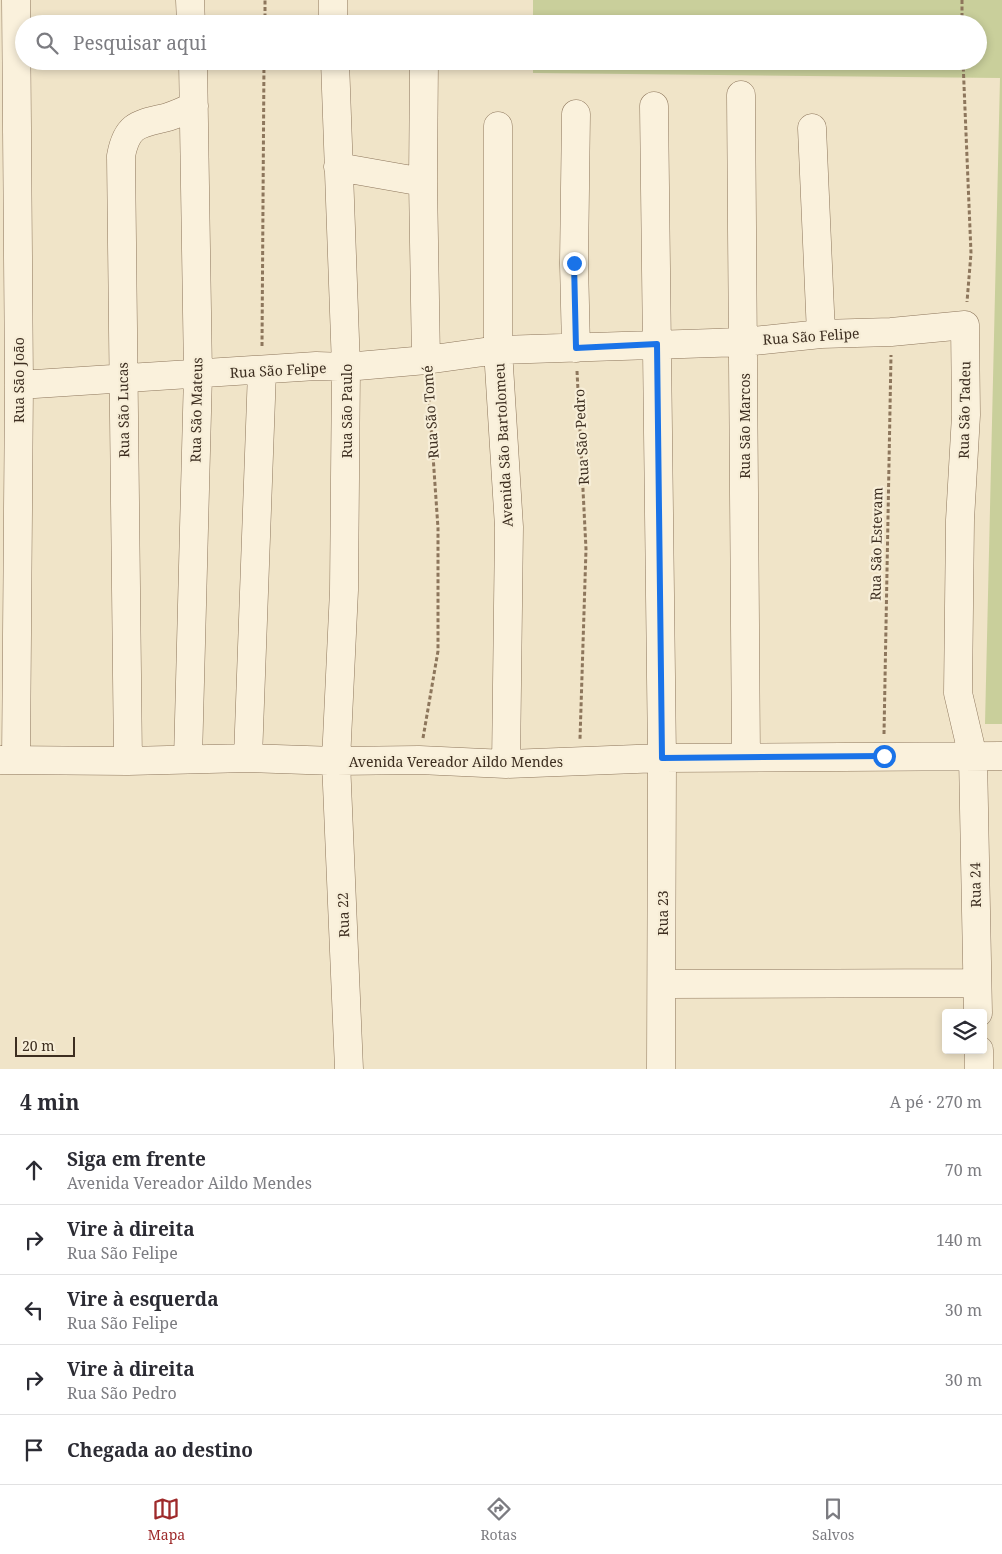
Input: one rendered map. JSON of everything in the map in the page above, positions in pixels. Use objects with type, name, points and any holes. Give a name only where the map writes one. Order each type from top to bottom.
[{"type":"street","name":"Rua São João","points":[[16,0],[16,15]]},
{"type":"street","points":[[190,0],[191,15]]},
{"type":"street","points":[[333,0],[334,15]]},
{"type":"street","name":"Rua São João","points":[[8,760],[19,385],[17,70]]},
{"type":"street","name":"Rua São Mateus","points":[[188,759],[198,374],[193,70]]},
{"type":"street","name":"Rua São Paulo","points":[[335,70],[346,367],[344,590],[336,761]]},
{"type":"street","name":"Rua São Tomé","points":[[424,70],[423,182],[426,360]]},
{"type":"street","name":"Rua São Marcos","points":[[741,95],[746,757]]},
{"type":"street","name":"Rua São Lucas","points":[[128,761],[121,175],[123,146],[126,137],[138,125],[174,115],[194,106]]},
{"type":"street","points":[[654,106],[662,758]]},
{"type":"street","points":[[576,114],[574,263],[576,348]]},
{"type":"street","name":"Avenida São Bartolomeu","points":[[498,126],[498,350],[508,527],[506,764]]},
{"type":"street","points":[[812,128],[822,334]]},
{"type":"street","points":[[338,167],[423,182]]},
{"type":"street","name":"Rua São Felipe","points":[[19,385],[262,371],[316,366],[346,367],[426,360],[498,350],[744,342],[822,334],[891,332],[965,325]]},
{"type":"street","name":"Rua São Tadeu","points":[[965,325],[966,415],[960,520],[958,693],[973,756]]},
{"type":"street","points":[[248,758],[262,371]]},
{"type":"street","name":"Rua 24","points":[[973,756],[978,1009]]},
{"type":"street","name":"Avenida Vereador Aildo Mendes","points":[[8,760],[128,761],[248,758],[336,761],[419,760],[506,764],[662,758],[1002,756]]},
{"type":"street","name":"Rua 23","points":[[661,1069],[662,758]]},
{"type":"street","name":"Rua 22","points":[[336,761],[348,1069]]},
{"type":"street","points":[[662,984],[977,983]]},
{"type":"street","points":[[979,1054],[979,1069]]},
{"type":"path","points":[[265,0],[265,15]]},
{"type":"path","points":[[962,0],[962,15]]},
{"type":"path","points":[[262,371],[264,70]]},
{"type":"path","points":[[963,70],[971,253],[965,325]]},
{"type":"path","name":"Rua São Estevam","points":[[884,756],[891,332]]},
{"type":"path","name":"Rua São Pedro","points":[[576,348],[586,549],[579,760]]},
{"type":"path","name":"Rua São Tomé","points":[[419,760],[438,651],[438,528],[426,360]]},
{"type":"green space","points":[[533,0],[1002,0],[1002,724],[985,724],[1000,78],[533,73],[533,70],[987,70],[987,15],[533,15]]},
{"type":"route","points":[[574,263],[576,348],[657,344],[662,758],[884,756]]}]
